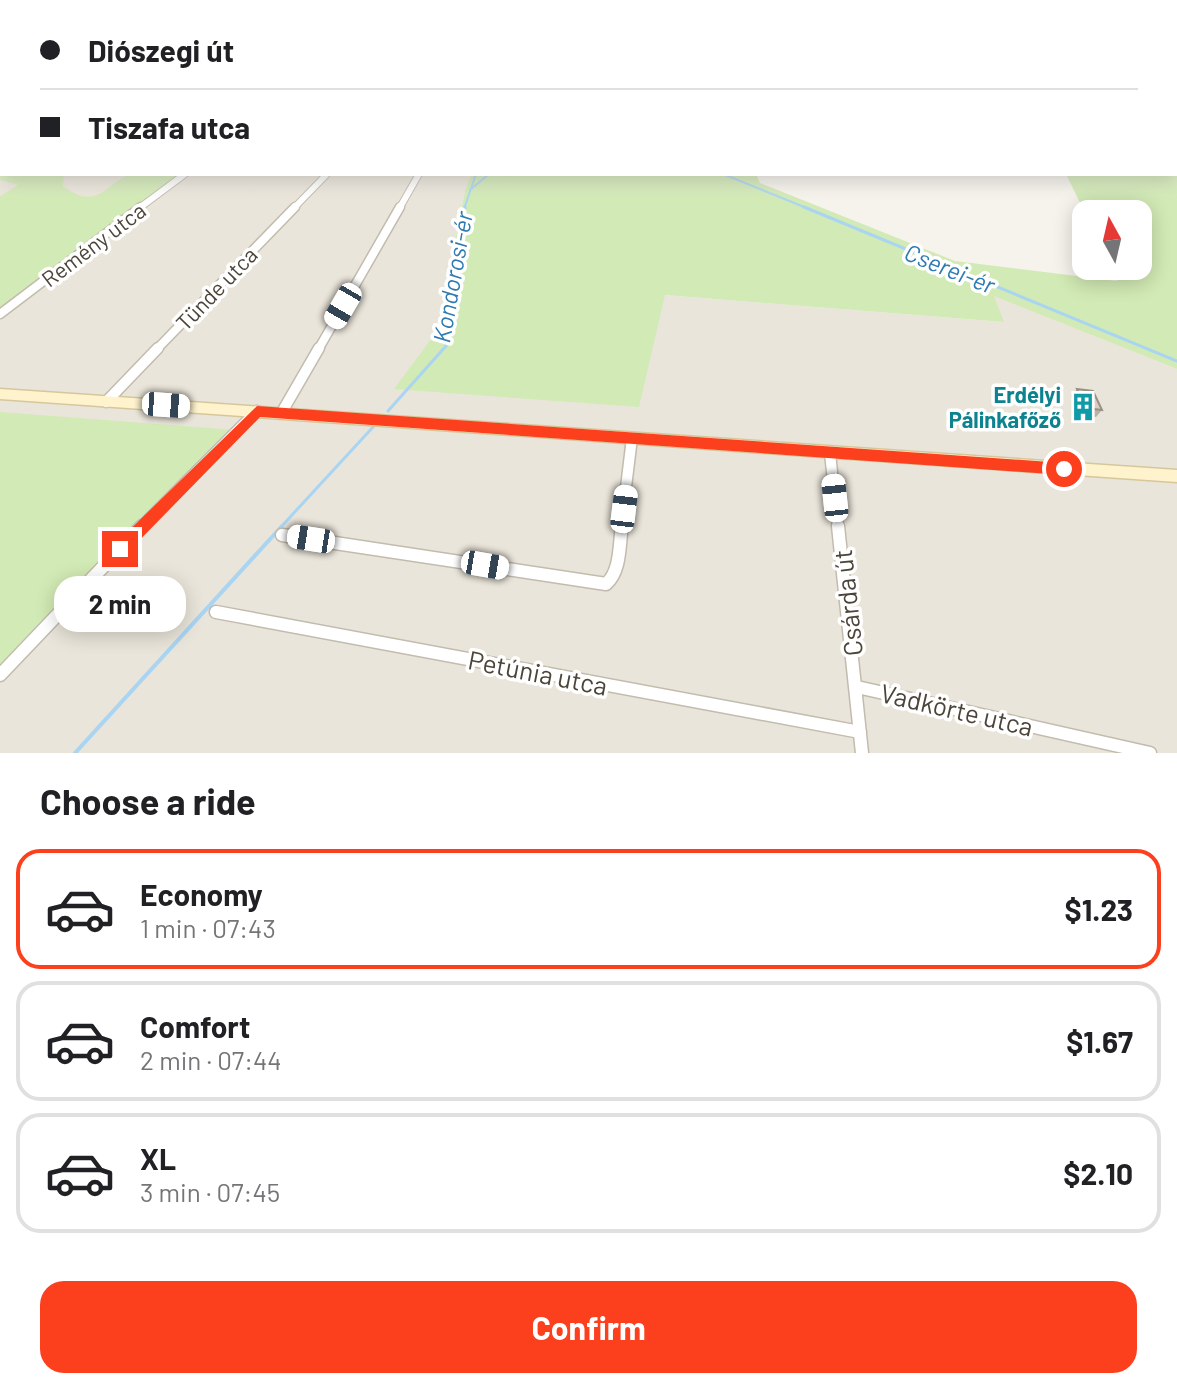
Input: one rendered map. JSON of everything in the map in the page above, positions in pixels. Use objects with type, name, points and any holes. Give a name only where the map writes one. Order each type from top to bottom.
[{"type":"main road","points":[[0,394],[1177,476]]},
{"type":"street","name":"Remény utca","points":[[0,314],[182,176]]},
{"type":"street","name":"Tünde utca","points":[[106,402],[325,176]]},
{"type":"street","points":[[282,412],[418,176]]},
{"type":"street","points":[[0,675],[257,411]]},
{"type":"street","points":[[282,535],[606,584],[613,578],[617,566],[632,438]]},
{"type":"street","name":"Csárda út","points":[[830,453],[862,753]]},
{"type":"street","name":"Petúnia utca","points":[[216,612],[860,732]]},
{"type":"street","name":"Vadkörte utca","points":[[857,687],[1150,753]]},
{"type":"shaded area","points":[[0,176],[470,176],[437,331],[395,389],[664,295],[1003,322],[993,295],[1177,369],[1177,753],[0,753]]},
{"type":"green space","points":[[0,176],[64,176],[63,186],[75,193],[93,196],[126,176],[180,176],[0,311],[0,196],[18,185],[0,180]]},
{"type":"green space","points":[[470,176],[757,176],[760,183],[955,261],[1072,275],[1072,280],[1152,280],[1152,200],[1079,200],[1067,176],[1177,176],[1177,369],[994,296],[1004,322],[665,295],[639,407],[394,389],[437,331]]},
{"type":"green space","points":[[0,412],[235,430],[62,608],[0,666]]},
{"type":"building","points":[[1077,389],[1093,391],[1102,410],[1086,408]]},
{"type":"waterway","name":"Kondorosi-ér","points":[[471,189],[475,176]]},
{"type":"waterway","name":"Cserei-ér","points":[[471,189],[487,176]]},
{"type":"waterway","name":"Cserei-ér","points":[[728,176],[809,209]]},
{"type":"waterway","name":"Kondorosi-ér","points":[[464,209],[471,189]]},
{"type":"waterway","name":"Kondorosi-ér","points":[[388,411],[446,346],[465,207]]},
{"type":"waterway","name":"Cserei-ér","points":[[804,207],[1177,361]]},
{"type":"waterway","name":"Kondorosi-ér","points":[[280,528],[374,426]]},
{"type":"waterway","name":"Kondorosi-ér","points":[[75,753],[282,526]]},
{"type":"place","name":"Erdélyi Pálinkafőző","points":[[1083,407]]},
{"type":"route","points":[[120,549],[257,411],[1064,469]]}]
